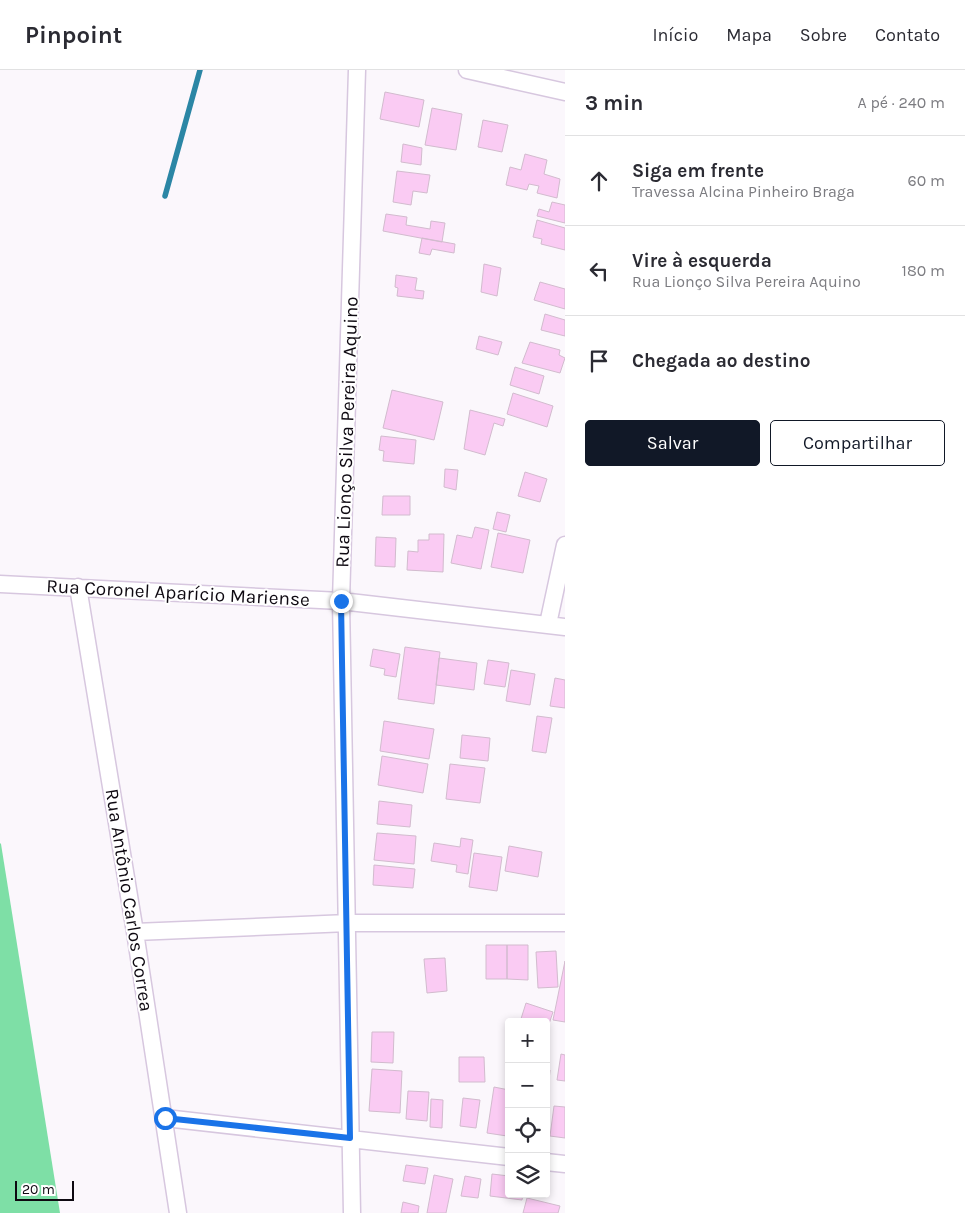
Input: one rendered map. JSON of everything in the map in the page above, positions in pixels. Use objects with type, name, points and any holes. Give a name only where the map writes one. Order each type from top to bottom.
[{"type":"street","name":"Rua Lionço Silva Pereira Aquino","points":[[352,1213],[341,601],[357,70]]},
{"type":"street","points":[[467,70],[565,92]]},
{"type":"street","points":[[548,624],[565,545]]},
{"type":"street","name":"Rua Coronel Aparício Mariense","points":[[0,584],[78,586],[341,601],[565,626]]},
{"type":"street","name":"Rua Antônio Carlos Correa","points":[[78,586],[165,1118],[178,1213]]},
{"type":"street","points":[[135,932],[348,923],[565,923]]},
{"type":"street","points":[[165,1118],[505,1157]]},
{"type":"street","points":[[550,1162],[565,1164]]},
{"type":"green space","points":[[1,844],[60,1213],[0,1213]]},
{"type":"building","points":[[385,92],[424,100],[419,127],[380,119]]},
{"type":"building","points":[[432,108],[462,114],[456,150],[425,145]]},
{"type":"building","points":[[483,120],[508,125],[502,152],[478,147]]},
{"type":"building","points":[[403,144],[422,148],[421,165],[401,162]]},
{"type":"building","points":[[525,154],[547,160],[544,174],[560,179],[557,198],[537,193],[539,186],[529,184],[527,190],[506,185],[510,167],[521,170]]},
{"type":"building","points":[[397,171],[430,175],[427,193],[413,191],[411,205],[393,202]]},
{"type":"building","points":[[552,202],[565,205],[565,223],[537,216],[539,209],[549,212]]},
{"type":"building","points":[[386,214],[407,217],[406,225],[430,229],[431,221],[445,223],[442,242],[383,231]]},
{"type":"building","points":[[537,220],[565,228],[565,250],[541,244],[542,239],[533,237]]},
{"type":"building","points":[[422,238],[455,244],[454,253],[432,249],[430,255],[419,253]]},
{"type":"building","points":[[484,264],[501,268],[497,296],[481,292]]},
{"type":"building","points":[[396,275],[417,278],[415,290],[424,291],[423,299],[397,296],[398,288],[395,287]]},
{"type":"building","points":[[540,282],[565,289],[565,309],[534,300]]},
{"type":"building","points":[[545,314],[565,320],[565,336],[541,330]]},
{"type":"building","points":[[479,336],[502,342],[498,355],[476,349]]},
{"type":"building","points":[[530,342],[560,350],[559,355],[565,358],[560,373],[522,363]]},
{"type":"building","points":[[515,367],[544,376],[539,394],[510,385]]},
{"type":"building","points":[[392,390],[443,402],[434,440],[383,428]]},
{"type":"building","points":[[513,393],[553,406],[547,427],[507,414]]},
{"type":"building","points":[[470,410],[505,419],[503,426],[494,423],[485,455],[464,449]]},
{"type":"building","points":[[381,436],[416,440],[414,464],[383,461],[384,451],[379,450]]},
{"type":"building","points":[[445,469],[458,470],[456,490],[444,487]]},
{"type":"building","points":[[525,472],[547,479],[540,502],[518,496]]},
{"type":"building","points":[[383,496],[410,496],[410,515],[382,515]]},
{"type":"building","points":[[497,512],[510,515],[506,532],[493,529]]},
{"type":"building","points":[[475,527],[489,530],[481,569],[451,563],[457,535],[472,538]]},
{"type":"building","points":[[498,533],[530,540],[523,573],[491,567]]},
{"type":"building","points":[[429,534],[444,534],[443,572],[407,570],[408,551],[418,552],[418,540],[429,540]]},
{"type":"building","points":[[376,537],[396,538],[395,567],[375,566]]},
{"type":"building","points":[[405,647],[440,652],[434,704],[398,699]]},
{"type":"building","points":[[373,649],[400,654],[396,677],[384,675],[385,669],[370,666]]},
{"type":"building","points":[[439,658],[477,663],[474,690],[436,685]]},
{"type":"building","points":[[488,660],[509,663],[505,687],[484,684]]},
{"type":"building","points":[[511,670],[535,674],[530,705],[506,701]]},
{"type":"building","points":[[555,678],[565,680],[565,708],[550,706]]},
{"type":"building","points":[[537,716],[552,718],[546,753],[532,751]]},
{"type":"building","points":[[384,721],[434,729],[429,759],[380,751]]},
{"type":"building","points":[[462,735],[490,738],[488,761],[460,758]]},
{"type":"building","points":[[382,756],[428,764],[423,793],[378,785]]},
{"type":"building","points":[[450,764],[485,768],[480,803],[446,799]]},
{"type":"building","points":[[379,801],[412,805],[410,827],[377,824]]},
{"type":"building","points":[[377,833],[416,836],[414,864],[374,860]]},
{"type":"building","points":[[461,838],[473,840],[468,874],[456,872],[457,865],[431,861],[434,843],[460,847]]},
{"type":"building","points":[[509,846],[542,852],[538,877],[505,871]]},
{"type":"building","points":[[474,853],[502,857],[497,891],[469,887]]},
{"type":"building","points":[[374,865],[415,869],[413,888],[373,885]]},
{"type":"building","points":[[486,945],[507,945],[507,979],[486,979]]},
{"type":"building","points":[[507,945],[528,945],[528,980],[507,979]]},
{"type":"building","points":[[556,951],[558,987],[538,988],[536,952]]},
{"type":"building","points":[[445,958],[447,991],[427,993],[424,959]]},
{"type":"building","points":[[565,961],[565,1022],[553,1020]]},
{"type":"building","points":[[526,1003],[553,1012],[550,1021],[550,1018],[521,1018]]},
{"type":"building","points":[[372,1032],[394,1032],[393,1063],[371,1062]]},
{"type":"building","points":[[561,1054],[565,1055],[565,1081],[557,1080]]},
{"type":"building","points":[[459,1057],[484,1057],[485,1082],[459,1082]]},
{"type":"building","points":[[372,1069],[402,1071],[400,1113],[369,1111]]},
{"type":"building","points":[[494,1087],[505,1089],[505,1136],[487,1133]]},
{"type":"building","points":[[408,1091],[429,1092],[427,1121],[406,1119]]},
{"type":"building","points":[[463,1098],[480,1100],[476,1128],[460,1126]]},
{"type":"building","points":[[431,1099],[443,1100],[442,1128],[430,1127]]},
{"type":"building","points":[[554,1106],[565,1107],[565,1138],[550,1136]]},
{"type":"building","points":[[406,1165],[428,1168],[425,1184],[403,1181]]},
{"type":"building","points":[[492,1174],[505,1176],[505,1198],[490,1196]]},
{"type":"building","points":[[434,1175],[453,1179],[446,1213],[427,1213]]},
{"type":"building","points":[[465,1176],[481,1179],[478,1198],[461,1196]]},
{"type":"building","points":[[506,1198],[522,1198],[522,1200]]},
{"type":"building","points":[[527,1198],[560,1206],[558,1213],[523,1213]]},
{"type":"building","points":[[403,1202],[419,1206],[418,1213],[401,1213]]},
{"type":"waterway","points":[[165,196],[200,70]]},
{"type":"route","points":[[165,1118],[350,1138],[348,923],[341,601]]}]
